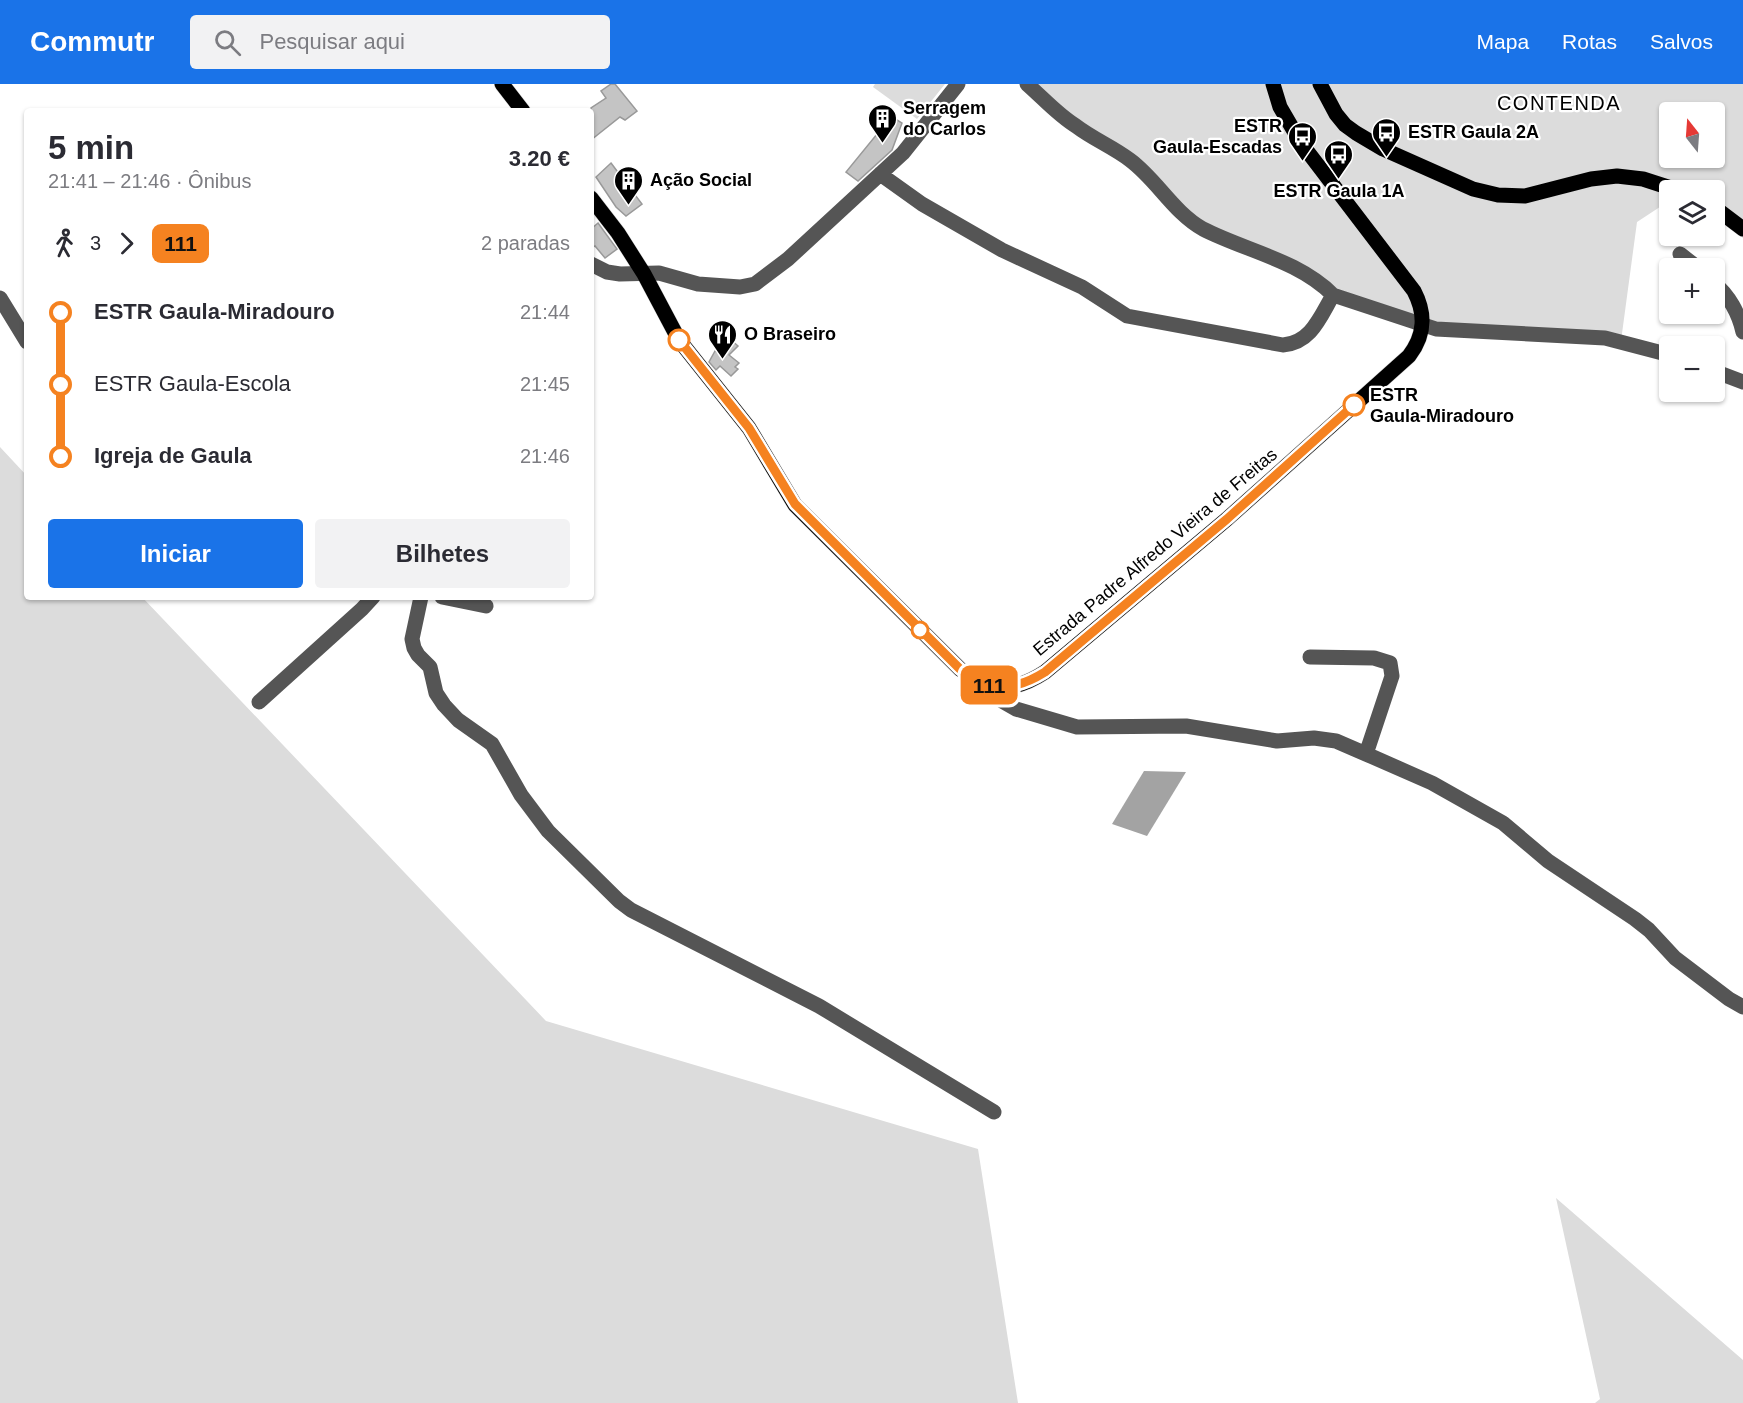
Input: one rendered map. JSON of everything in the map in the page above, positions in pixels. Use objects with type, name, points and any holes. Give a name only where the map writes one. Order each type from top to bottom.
[{"type":"main road","points":[[502,84],[522,108]]},
{"type":"main road","points":[[1273,84],[1280,107],[1301,142],[1414,291],[1420,304],[1422,327]]},
{"type":"main road","points":[[1320,84],[1336,114],[1356,133],[1383,148],[1473,189],[1498,195],[1525,196],[1591,179],[1617,176],[1643,179],[1659,184]]},
{"type":"main road","points":[[594,202],[618,233],[644,274],[660,309],[679,340],[749,428],[795,504],[960,669],[975,680],[992,687]]},
{"type":"main road","points":[[1725,215],[1743,229]]},
{"type":"main road","name":"Estrada Padre Alfredo Vieira de Freitas","points":[[992,687],[1018,686],[1045,672],[1227,519],[1409,356],[1419,341],[1422,327]]},
{"type":"street","points":[[594,266],[607,272],[659,273],[698,284],[740,287],[755,284],[788,259],[903,153],[958,84]]},
{"type":"street","points":[[1027,84],[1075,126],[1131,160],[1189,220],[1204,229],[1290,266],[1322,284],[1333,295],[1422,327],[1479,333],[1605,338],[1659,352]]},
{"type":"street","points":[[880,174],[922,204],[1002,250],[1053,272],[1082,287],[1117,311],[1140,320],[1283,345],[1293,344],[1302,340],[1311,331],[1333,295]]},
{"type":"street","points":[[1680,254],[1685,258]]},
{"type":"street","points":[[1725,295],[1740,320],[1743,332]]},
{"type":"street","points":[[0,298],[24,337]]},
{"type":"street","points":[[1725,375],[1743,382]]},
{"type":"street","points":[[259,702],[370,600]]},
{"type":"street","points":[[420,600],[412,639],[418,656],[430,667],[436,693],[458,720],[492,744],[521,795],[548,831],[619,901],[631,910],[819,1006],[994,1112]]},
{"type":"street","points":[[457,600],[486,606]]},
{"type":"street","points":[[1310,657],[1374,658],[1390,663],[1392,676],[1366,753]]},
{"type":"street","points":[[992,687],[1002,701],[1016,709],[1077,727],[1186,726],[1267,741],[1314,738],[1336,741],[1366,753],[1432,783],[1503,823],[1548,861],[1635,919],[1649,930],[1675,958],[1743,1007]]},
{"type":"shaded area","points":[[875,84],[945,84],[917,119],[873,87]]},
{"type":"shaded area","points":[[1030,84],[1743,84],[1743,238],[1725,224],[1725,180],[1659,180],[1659,208],[1637,222],[1621,341],[1422,327],[1204,229]]},
{"type":"shaded area","points":[[0,447],[24,473],[24,600],[145,600],[546,1021],[978,1149],[1018,1403],[0,1403]]},
{"type":"shaded area","points":[[1144,771],[1186,772],[1147,836],[1112,824]]},
{"type":"shaded area","points":[[1556,1198],[1743,1360],[1743,1403],[1595,1403],[1600,1399]]},
{"type":"building","points":[[615,84],[637,111],[625,120],[620,117],[594,138],[594,108],[591,108],[606,98],[601,91]]},
{"type":"building","name":"Serragem do Carlos","points":[[884,112],[902,123],[892,150],[858,181],[846,172],[882,128]]},
{"type":"building","points":[[611,163],[642,204],[626,216],[616,207],[596,177]]},
{"type":"building","points":[[598,223],[617,249],[605,258],[594,246],[594,226]]},
{"type":"building","name":"O Braseiro","points":[[730,339],[738,346],[729,355],[739,363],[735,367],[738,369],[731,376],[720,366],[716,370],[709,362],[715,351],[718,353]]},
{"type":"bus line","name":"111","points":[[679,340],[749,428],[795,504],[960,669],[975,680],[992,687],[1018,686],[1045,672],[1227,519],[1354,405]]},
{"type":"place","name":"Serragem do Carlos","points":[[882,144]]},
{"type":"place","name":"ESTR Gaula 2A","points":[[1387,158]]},
{"type":"place","name":"ESTR Gaula-Escadas","points":[[1303,162]]},
{"type":"place","name":"ESTR Gaula 1A","points":[[1339,180]]},
{"type":"place","name":"Ação Social","points":[[629,206]]},
{"type":"place","name":"O Braseiro","points":[[723,360]]},
{"type":"place","name":"ESTR Gaula-Miradouro","points":[[1354,405]]},
{"type":"district","name":"CONTENDA","points":[[1559,103]]}]
